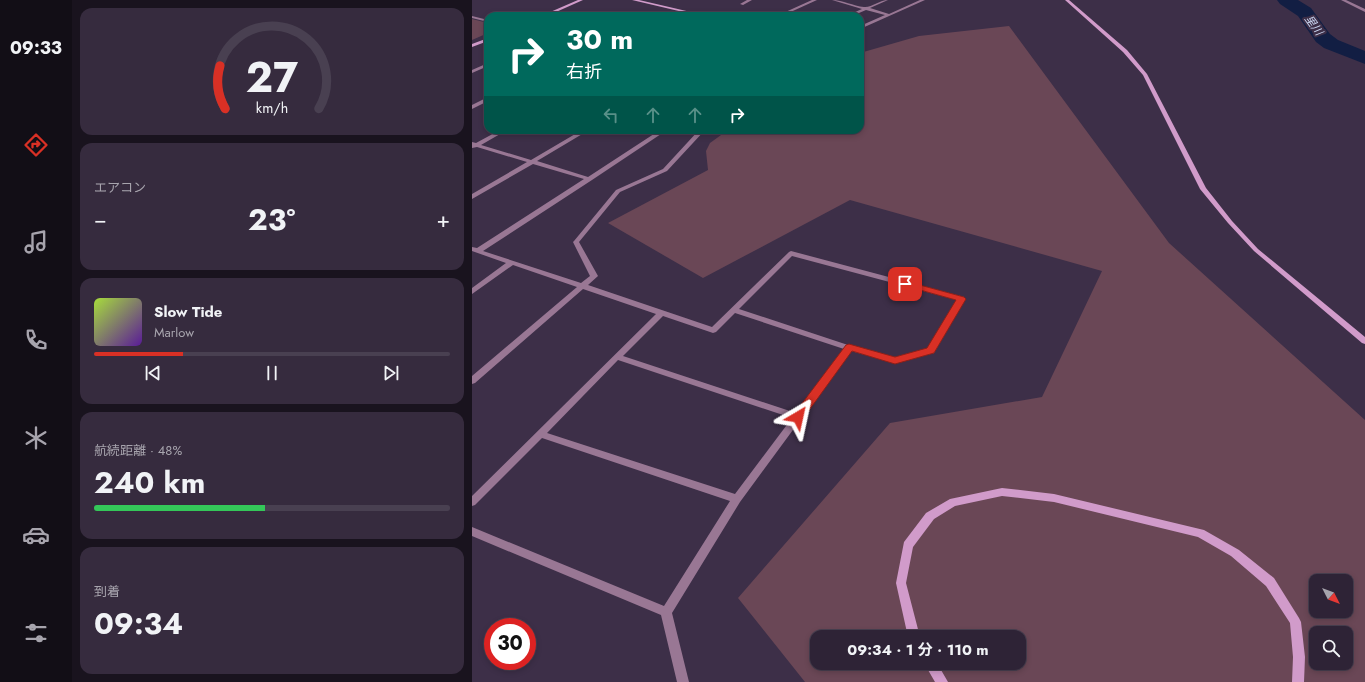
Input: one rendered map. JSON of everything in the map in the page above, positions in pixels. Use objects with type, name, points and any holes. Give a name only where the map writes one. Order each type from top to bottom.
[{"type":"street","points":[[552,12],[581,0]]},
{"type":"street","points":[[634,0],[688,12]]},
{"type":"street","points":[[742,4],[750,0]]},
{"type":"street","points":[[787,12],[815,0]]},
{"type":"street","points":[[834,0],[889,15]]},
{"type":"street","points":[[858,12],[886,0]]},
{"type":"street","points":[[864,26],[923,0]]},
{"type":"street","points":[[1067,0],[1125,51],[1145,75],[1203,189],[1230,222],[1256,250],[1365,341]]},
{"type":"street","points":[[1343,0],[1365,11]]},
{"type":"street","points":[[472,17],[484,20]]},
{"type":"street","points":[[472,46],[484,41]]},
{"type":"street","points":[[472,72],[484,66]]},
{"type":"street","points":[[472,107],[484,101]]},
{"type":"street","points":[[473,146],[496,134]]},
{"type":"street","points":[[472,197],[579,134]]},
{"type":"street","points":[[475,250],[590,179],[658,134]]},
{"type":"street","points":[[472,381],[594,276],[576,242],[618,190],[665,170],[698,134]]},
{"type":"street","points":[[473,146],[590,179]]},
{"type":"street","points":[[475,250],[713,330],[735,310],[791,253],[961,299],[931,351],[895,360],[849,348],[735,310]]},
{"type":"street","points":[[472,292],[511,262]]},
{"type":"street","points":[[472,502],[661,313]]},
{"type":"street","points":[[683,682],[666,612],[737,499],[849,348]]},
{"type":"street","points":[[617,357],[798,417]]},
{"type":"street","points":[[540,434],[737,499]]},
{"type":"street","points":[[912,630],[901,583],[908,545],[930,516],[953,502],[1002,492],[1054,498],[1200,533],[1235,553],[1270,582],[1295,622],[1299,657],[1298,682]]},
{"type":"street","points":[[472,531],[666,612]]},
{"type":"street","points":[[934,670],[942,682]]},
{"type":"shaded area","points":[[472,19],[484,22],[484,35],[472,40]]},
{"type":"shaded area","points":[[1009,26],[1169,243],[1365,420],[1365,682],[805,682],[738,598],[890,423],[1042,397],[1102,271],[850,200],[703,278],[608,223],[708,170],[706,151],[710,143],[722,134],[864,134],[864,52],[919,36]]},
{"type":"waterway","name":"里川","points":[[1286,0],[1305,12],[1323,38],[1331,44],[1365,58]]},
{"type":"route","points":[[798,417],[849,348],[895,360],[931,351],[961,299],[905,284]]}]
